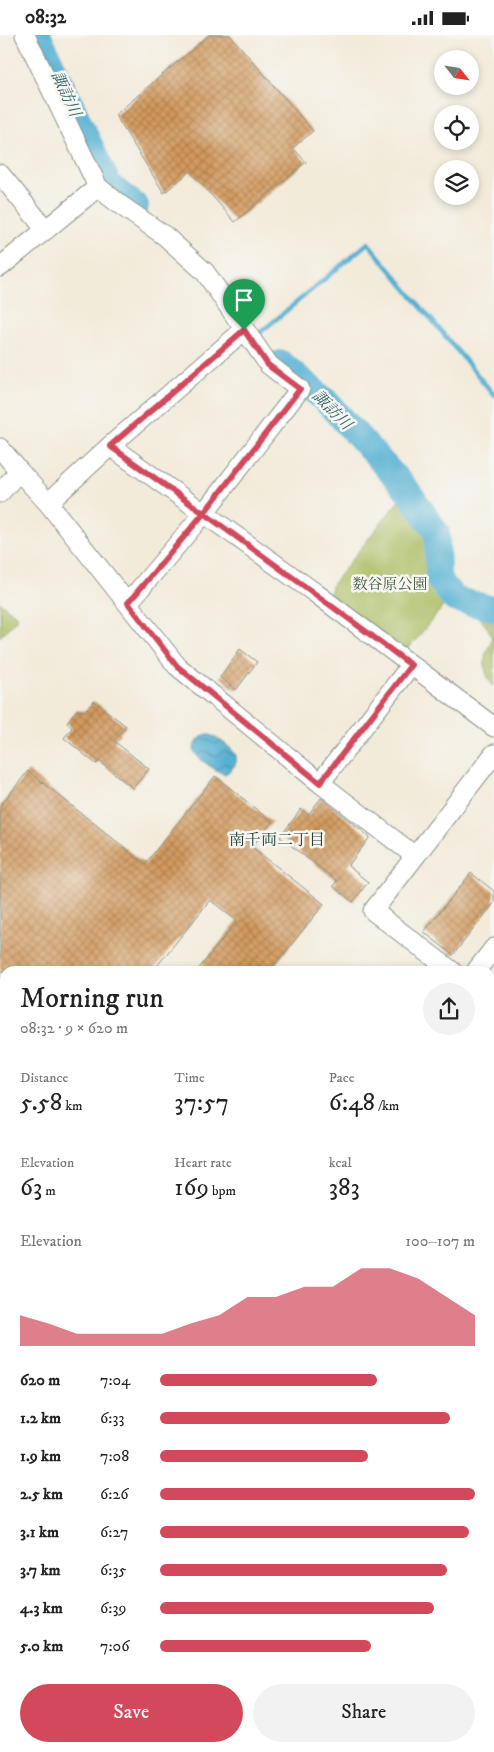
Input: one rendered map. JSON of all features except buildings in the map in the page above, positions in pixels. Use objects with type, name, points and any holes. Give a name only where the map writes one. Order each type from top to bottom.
[{"type":"street","points":[[24,35],[98,187],[165,236],[205,272],[268,365],[300,389],[204,513],[128,603]]},
{"type":"street","points":[[0,174],[46,229]]},
{"type":"street","points":[[0,267],[98,187]]},
{"type":"street","points":[[48,503],[110,446],[244,330]]},
{"type":"street","points":[[110,446],[494,727]]},
{"type":"street","points":[[0,448],[48,503],[177,666],[320,783],[415,856]]},
{"type":"street","points":[[0,493],[19,471]]},
{"type":"street","points":[[320,783],[411,665]]},
{"type":"street","points":[[445,966],[373,911],[494,753]]},
{"type":"street","points":[[480,966],[494,948]]},
{"type":"green space","name":"数谷原公園","points":[[400,499],[406,499],[427,533],[431,545],[434,577],[446,596],[445,604],[410,647],[404,649],[330,596],[331,586]]},
{"type":"green space","points":[[0,602],[18,617],[0,637]]},
{"type":"green space","points":[[472,611],[494,615],[494,686],[488,677],[485,665],[485,655],[491,641],[491,635],[486,625]]},
{"type":"water","points":[[206,734],[224,743],[235,755],[236,762],[234,766],[225,774],[207,764],[195,753],[195,745]]},
{"type":"waterway","name":"諏訪川","points":[[38,35],[109,185],[136,206]]},
{"type":"waterway","points":[[256,336],[368,243],[494,395]]},
{"type":"waterway","name":"諏訪川","points":[[281,363],[326,401],[408,491],[437,533],[438,578],[454,599],[494,609]]},
{"type":"district","name":"南千両二丁目","points":[[277,840]]},
{"type":"route","points":[[244,330],[110,446],[204,513],[314,592],[411,665],[320,783],[177,666],[128,603],[204,513],[300,389],[268,365],[244,330]]}]
